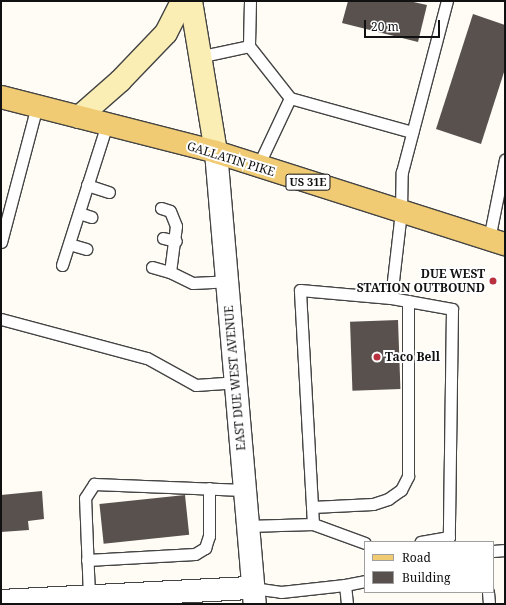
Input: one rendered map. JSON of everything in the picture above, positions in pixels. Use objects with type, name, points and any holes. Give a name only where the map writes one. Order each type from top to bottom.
[{"type":"main road","points":[[79,117],[120,81],[161,38],[182,1]]},
{"type":"main road","points":[[191,1],[198,58],[216,152]]},
{"type":"main road","name":"GALLATIN PIKE","points":[[1,96],[216,152],[497,242]]},
{"type":"street","name":"EAST DUE WEST AVENUE","points":[[216,152],[254,596]]},
{"type":"street","points":[[1,601],[89,596],[254,596]]},
{"type":"lane","points":[[250,1],[249,46],[290,98],[412,132]]},
{"type":"lane","points":[[391,298],[401,211],[402,172],[447,1]]},
{"type":"lane","points":[[198,58],[249,46]]},
{"type":"lane","points":[[258,166],[290,98]]},
{"type":"lane","points":[[1,242],[37,106]]},
{"type":"lane","points":[[62,265],[107,124]]},
{"type":"lane","points":[[497,242],[505,160]]},
{"type":"lane","points":[[88,185],[109,192]]},
{"type":"lane","points":[[161,208],[170,211],[176,226],[176,240],[170,272]]},
{"type":"lane","points":[[78,213],[91,217]]},
{"type":"lane","points":[[163,238],[176,240]]},
{"type":"lane","points":[[69,244],[86,249]]},
{"type":"lane","points":[[152,267],[170,272],[193,283],[227,281]]},
{"type":"lane","points":[[313,524],[300,290],[391,298],[452,309],[448,540],[434,541]]},
{"type":"lane","points":[[312,507],[373,504],[388,499],[401,490],[408,476],[408,301]]},
{"type":"lane","points":[[1,319],[147,358],[196,385],[235,382]]},
{"type":"lane","points":[[89,596],[85,498],[94,484],[244,490]]},
{"type":"lane","points":[[87,560],[195,554],[204,548],[209,536],[209,488]]},
{"type":"lane","points":[[247,526],[313,524],[364,543]]},
{"type":"lane","points":[[494,550],[505,550]]},
{"type":"lane","points":[[254,596],[345,585],[364,580]]},
{"type":"lane","points":[[345,585],[347,604]]},
{"type":"lane","points":[[488,593],[489,604]]},
{"type":"building","points":[[348,1],[409,1],[427,5],[418,42],[342,23]]},
{"type":"building","points":[[473,14],[505,25],[505,69],[481,144],[436,129]]},
{"type":"building","name":"Taco Bell","points":[[398,320],[400,389],[352,391],[350,322]]},
{"type":"building","points":[[42,491],[44,519],[28,521],[29,530],[1,532],[1,495]]},
{"type":"building","points":[[185,495],[189,535],[104,544],[99,504]]},
{"type":"place","name":"DUE WEST STATION OUTBOUND","points":[[493,281]]},
{"type":"place","name":"Taco Bell","points":[[377,357]]}]
